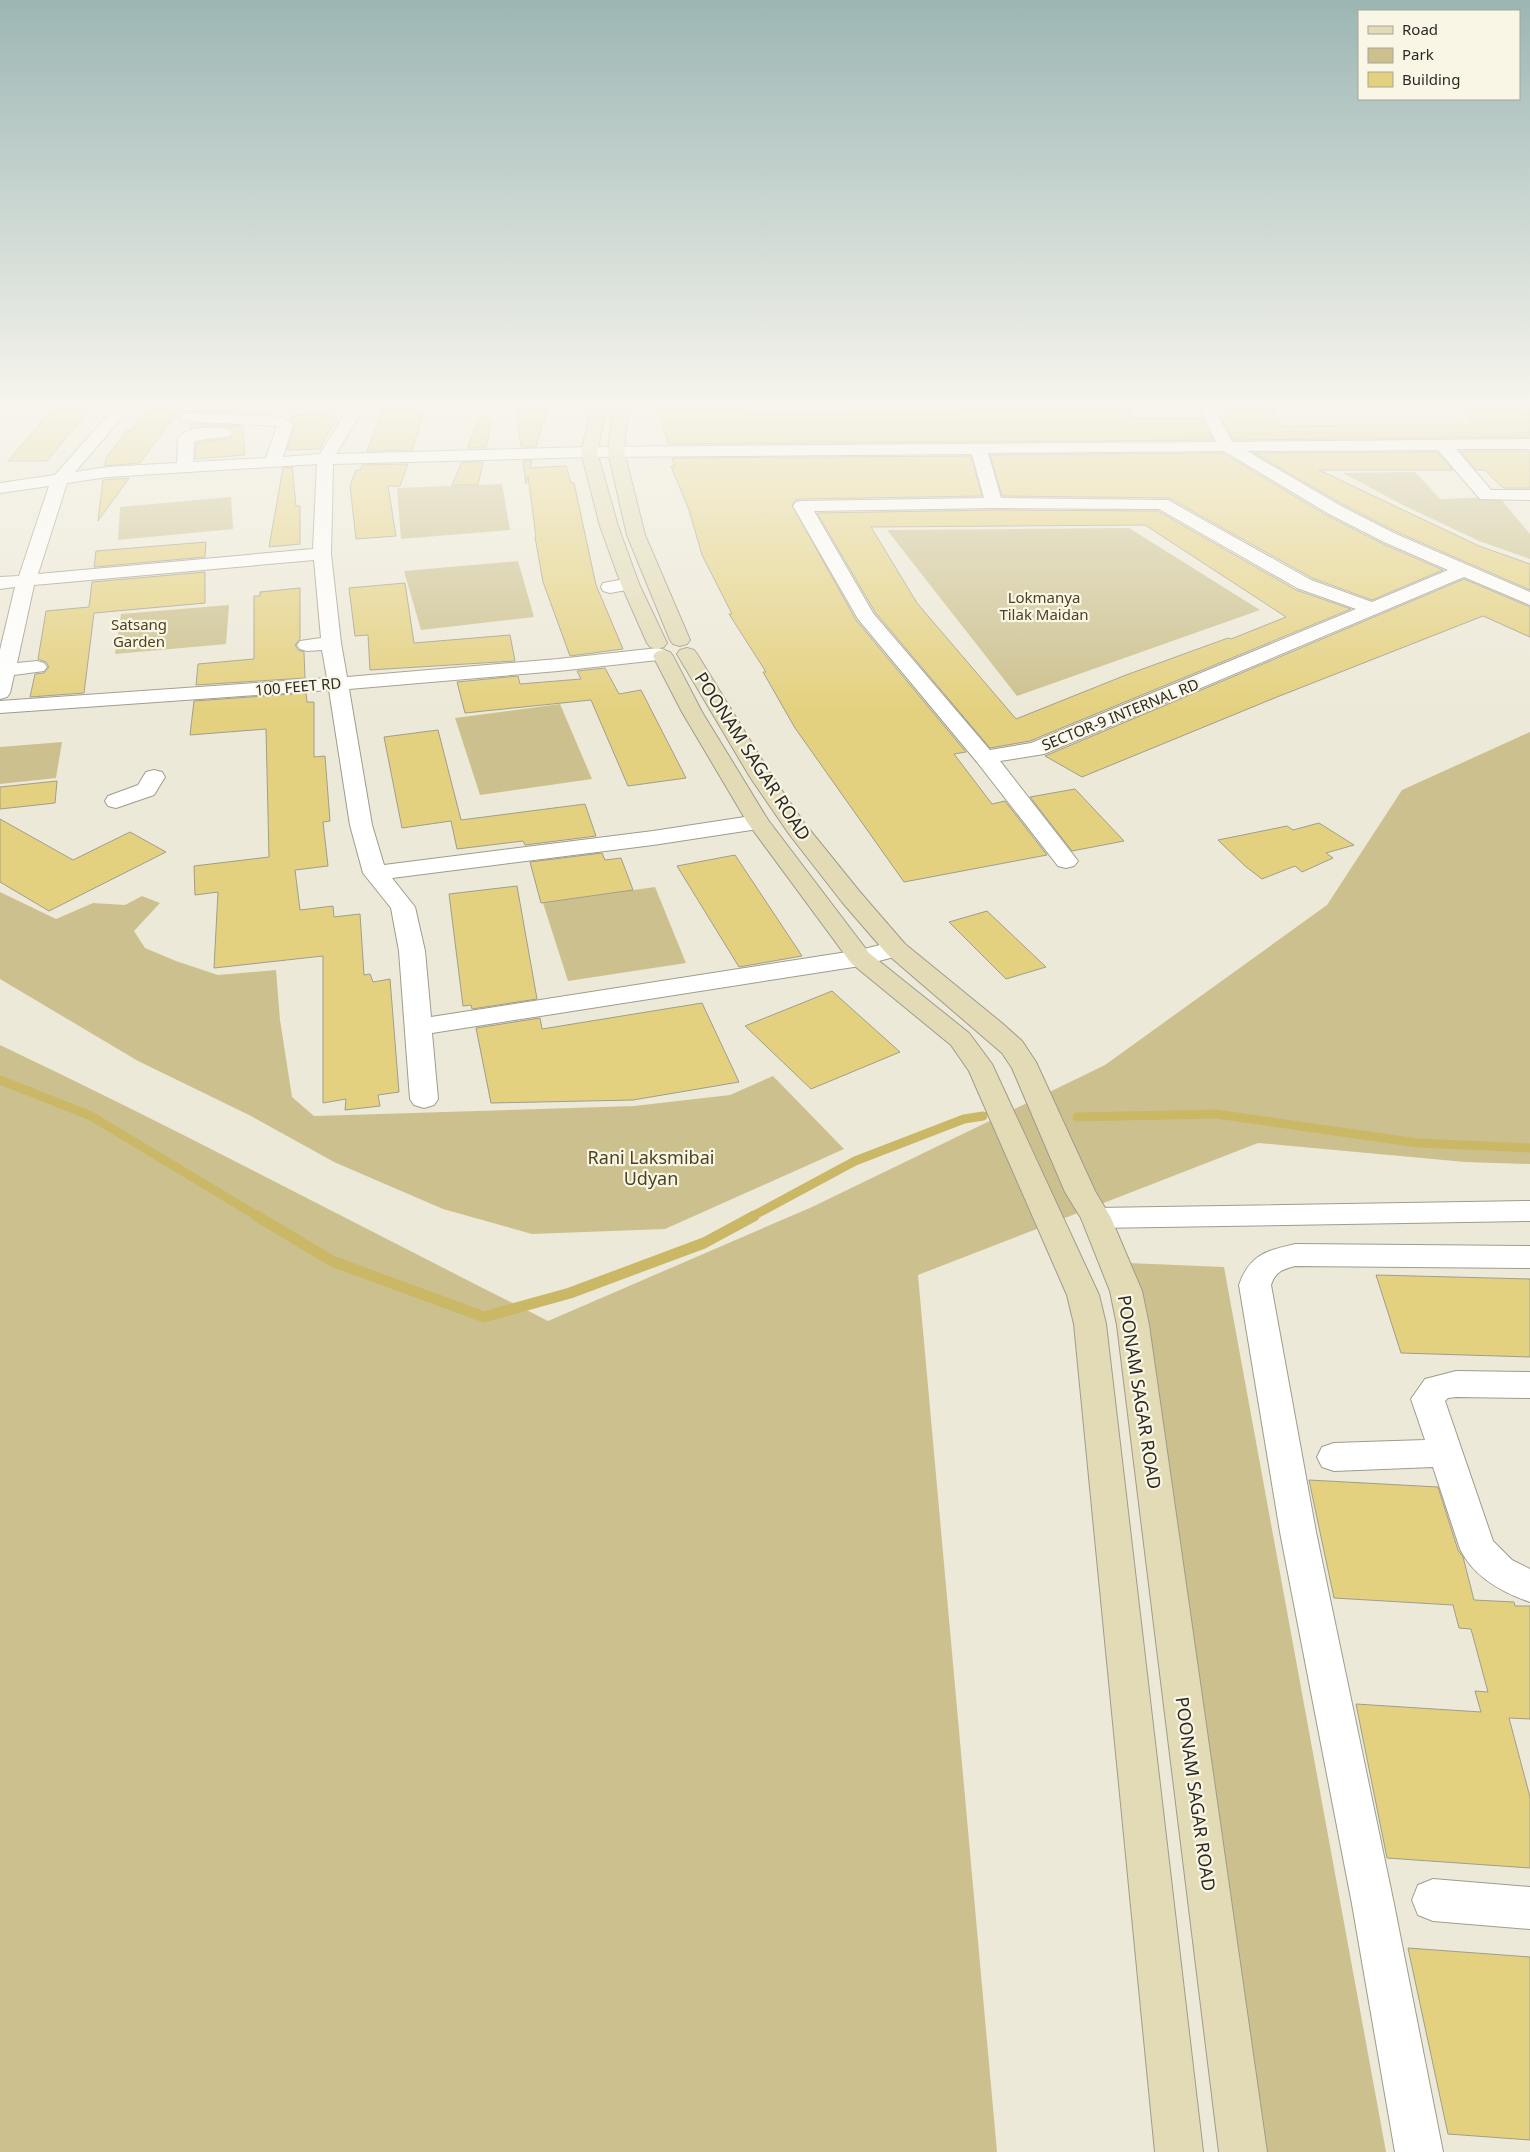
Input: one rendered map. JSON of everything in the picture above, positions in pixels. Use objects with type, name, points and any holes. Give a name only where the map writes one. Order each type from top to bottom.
[{"type":"main road","name":"POONAM SAGAR ROAD","points":[[604,507],[630,584],[669,649],[797,829],[896,950],[994,1030],[1012,1047],[1026,1068],[1126,1291],[1134,1325],[1243,2152]]},
{"type":"main road","name":"POONAM SAGAR ROAD","points":[[629,507],[669,649],[692,712],[758,822],[860,958],[960,1039],[982,1070],[1083,1295],[1090,1324],[1179,2152]]},
{"type":"street","points":[[0,694],[52,507]]},
{"type":"street","points":[[323,507],[322,550],[331,643],[339,682],[361,826],[375,873],[403,907],[412,951],[424,1099]]},
{"type":"street","points":[[803,507],[865,615],[985,757],[1066,861]]},
{"type":"street","points":[[1168,507],[1304,584],[1373,609]]},
{"type":"street","points":[[1332,507],[1390,538],[1530,599]]},
{"type":"street","points":[[0,583],[28,592],[221,567],[322,550],[342,544]]},
{"type":"street","name":"SECTOR-9 INTERNAL RD","points":[[985,757],[1036,749],[1462,571]]},
{"type":"street","points":[[610,587],[630,584]]},
{"type":"street","points":[[306,645],[331,643]]},
{"type":"street","name":"100 FEET RD","points":[[0,707],[166,690],[339,682],[383,685],[556,657],[596,661],[669,649]]},
{"type":"street","points":[[7,667],[37,664]]},
{"type":"street","points":[[116,800],[146,790],[154,777]]},
{"type":"street","points":[[375,873],[653,838],[758,822]]},
{"type":"street","points":[[419,1027],[860,958],[896,950]]},
{"type":"street","points":[[1088,1205],[1530,1211]]},
{"type":"street","points":[[1420,2152],[1373,1904],[1298,1532],[1255,1285],[1258,1273],[1266,1264],[1294,1255],[1530,1257]]},
{"type":"street","points":[[1530,1385],[1456,1384],[1437,1388],[1428,1399],[1478,1549],[1499,1570],[1530,1587]]},
{"type":"street","points":[[1334,1457],[1446,1453]]},
{"type":"street","points":[[1433,1900],[1530,1908]]},
{"type":"green space","points":[[120,507],[232,507],[233,529],[118,540]]},
{"type":"green space","points":[[399,507],[506,507],[510,530],[401,539]]},
{"type":"green space","points":[[1408,507],[1508,507],[1530,534],[1530,559],[1479,541]]},
{"type":"green space","name":"Lokmanya Tilak Maidan","points":[[1129,528],[1260,610],[1017,696],[887,530]]},
{"type":"green space","points":[[518,561],[534,617],[421,630],[404,571]]},
{"type":"green space","name":"Satsang Garden","points":[[229,605],[226,644],[115,654],[121,614]]},
{"type":"green space","points":[[560,704],[592,779],[480,795],[455,718]]},
{"type":"green space","points":[[1530,732],[1530,1164],[1465,1162],[1258,1143],[918,1275],[997,2152],[0,2152],[0,1045],[206,1147],[548,1321],[812,1207],[1105,1065],[1327,905],[1402,790]]},
{"type":"green space","points":[[62,742],[56,778],[0,784],[0,747]]},
{"type":"green space","points":[[655,887],[686,963],[568,981],[543,903]]},
{"type":"green space","name":"Rani Laksmibai Udyan","points":[[0,892],[56,919],[93,903],[125,905],[142,896],[160,903],[134,931],[145,948],[218,975],[276,970],[280,1020],[292,1097],[314,1116],[634,1106],[730,1095],[773,1076],[844,1149],[665,1229],[532,1234],[443,1209],[334,1162],[249,1115],[138,1061],[0,979]]},
{"type":"green space","points":[[1128,1263],[1224,1267],[1386,2152],[1242,2152]]},
{"type":"building","points":[[100,507],[108,507],[98,521]]},
{"type":"building","points":[[276,507],[300,507],[300,544],[269,547]]},
{"type":"building","points":[[352,507],[391,507],[396,536],[356,539]]},
{"type":"building","points":[[532,507],[579,507],[596,585],[623,649],[570,656],[543,582]]},
{"type":"building","points":[[688,507],[793,507],[856,620],[966,752],[954,754],[992,804],[1005,801],[1047,855],[904,882],[795,728],[763,672],[766,672],[729,614],[732,614],[702,555]]},
{"type":"building","points":[[1186,507],[1314,507],[1383,544],[1443,570],[1372,600],[1312,578]]},
{"type":"building","points":[[1349,507],[1398,507],[1479,546],[1530,564],[1530,590],[1397,532]]},
{"type":"building","points":[[994,510],[1158,511],[1296,590],[1351,609],[1030,741],[990,748],[875,612],[817,513]],"holes":[[[1145,525],[1286,617],[1231,639],[1228,638],[1126,675],[1016,719],[917,603],[871,527]]]},
{"type":"building","points":[[206,542],[205,557],[94,567],[96,551]]},
{"type":"building","points":[[205,572],[205,603],[94,613],[84,693],[30,697],[35,674],[44,673],[49,667],[46,662],[38,659],[46,611],[89,607],[92,582]]},
{"type":"building","points":[[1464,579],[1530,607],[1530,637],[1483,616],[1277,697],[1082,777],[1045,756]]},
{"type":"building","points":[[405,583],[414,643],[510,635],[515,661],[370,670],[368,635],[355,636],[349,588]]},
{"type":"building","points":[[300,588],[300,639],[295,645],[298,650],[304,652],[305,678],[196,685],[198,664],[254,659],[254,596],[260,596],[260,592]]},
{"type":"building","points":[[605,668],[619,694],[641,690],[686,778],[628,786],[591,700],[465,713],[457,682],[518,676],[520,684],[581,679],[577,671]]},
{"type":"building","points":[[306,693],[307,702],[314,702],[314,757],[325,756],[330,821],[323,822],[328,866],[295,870],[300,910],[333,906],[334,917],[360,914],[364,975],[370,974],[373,982],[390,979],[399,1092],[378,1095],[380,1106],[345,1110],[346,1099],[323,1103],[323,956],[214,968],[218,892],[195,895],[194,866],[269,857],[266,729],[190,735],[194,701]]},
{"type":"building","points":[[438,730],[461,820],[585,804],[596,836],[525,845],[523,841],[457,849],[451,821],[402,828],[384,737]]},
{"type":"building","points":[[57,781],[55,803],[0,809],[0,787]]},
{"type":"building","points":[[1075,789],[1124,841],[1072,851],[1030,797]]},
{"type":"building","points":[[0,819],[73,860],[130,832],[166,852],[49,911],[0,882]]},
{"type":"building","points":[[1319,823],[1354,845],[1326,853],[1333,858],[1302,872],[1295,866],[1262,879],[1245,866],[1218,840],[1287,826],[1293,830]]},
{"type":"building","points":[[602,853],[605,860],[621,858],[633,890],[541,903],[530,862]]},
{"type":"building","points":[[735,855],[802,956],[739,967],[677,866]]},
{"type":"building","points":[[517,886],[537,999],[472,1009],[471,1005],[463,1006],[449,894]]},
{"type":"building","points":[[987,911],[1046,967],[1006,979],[949,922]]},
{"type":"building","points":[[832,991],[900,1052],[811,1089],[745,1026]]},
{"type":"building","points":[[702,1003],[739,1082],[633,1100],[491,1103],[476,1028],[540,1018],[542,1029]]},
{"type":"building","points":[[1376,1275],[1530,1279],[1530,1357],[1401,1353]]},
{"type":"building","points":[[1309,1480],[1438,1487],[1458,1550],[1463,1557],[1474,1600],[1514,1602],[1515,1606],[1530,1606],[1530,1719],[1509,1718],[1530,1797],[1530,1868],[1387,1858],[1356,1704],[1481,1712],[1475,1691],[1488,1692],[1471,1629],[1459,1628],[1453,1605],[1334,1598]]},
{"type":"building","points":[[1408,1948],[1530,1957],[1530,2140],[1448,2134]]},
{"type":"waterway","points":[[0,1080],[91,1116],[259,1217]]},
{"type":"waterway","points":[[1077,1117],[1216,1114],[1418,1143],[1530,1148]]},
{"type":"waterway","points":[[751,1217],[855,1161],[964,1119],[983,1116]]},
{"type":"waterway","points":[[257,1216],[332,1261],[484,1317],[570,1293],[704,1243],[754,1216]]}]
